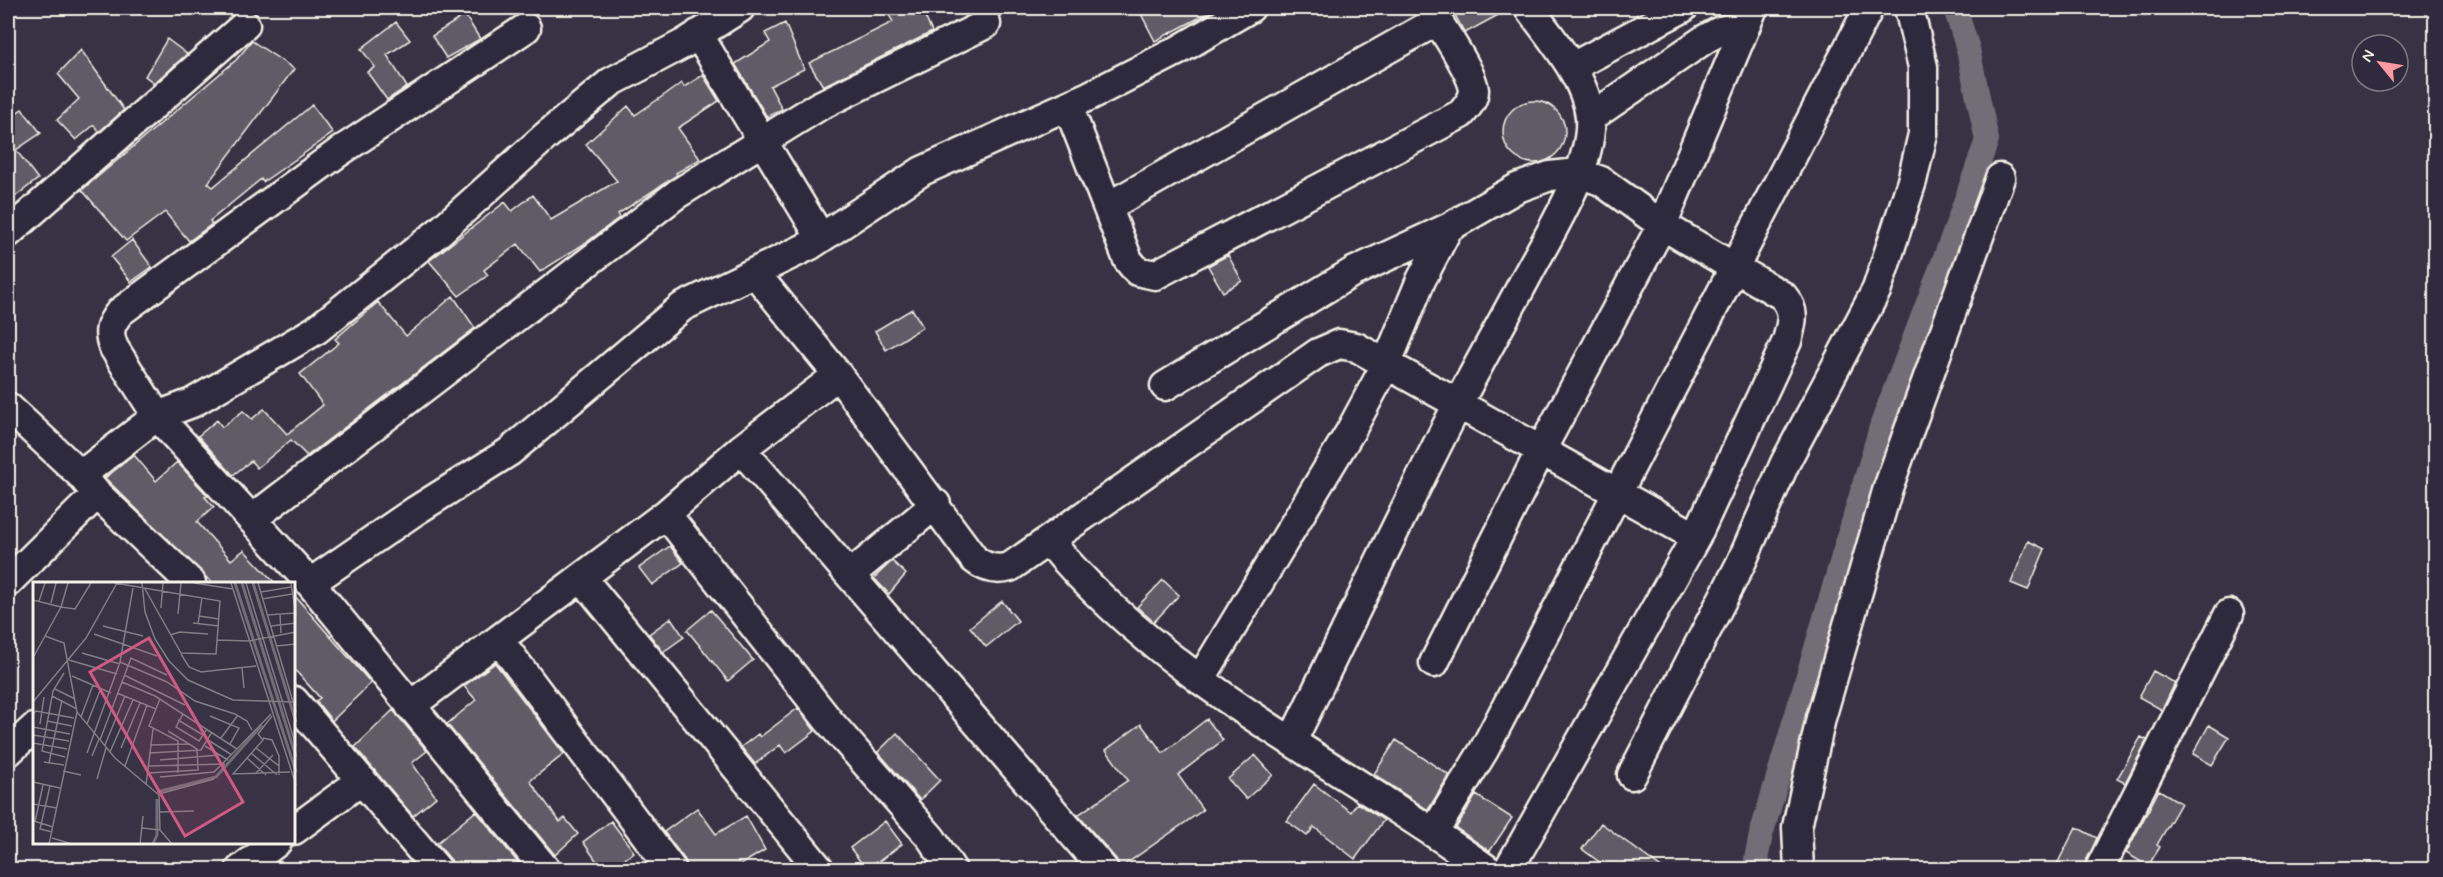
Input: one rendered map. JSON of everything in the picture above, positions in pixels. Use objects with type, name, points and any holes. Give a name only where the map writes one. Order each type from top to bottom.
[{"type":"street","points":[[8,582],[89,484],[157,416],[192,403],[316,330],[439,232],[547,135],[611,82],[740,8]]},
{"type":"street","points":[[310,583],[415,511],[509,452],[682,307],[755,273],[821,238],[922,171],[1068,106],[1178,51],[1250,8]]},
{"type":"street","points":[[1292,741],[1459,403],[1551,231],[1579,173],[1588,143],[1590,118],[1572,67],[1529,8]]},
{"type":"street","points":[[1572,67],[1683,8]]},
{"type":"street","points":[[1434,832],[1484,750],[1869,8]]},
{"type":"street","points":[[1632,775],[1741,563],[1785,462],[1877,289],[1912,181],[1923,134],[1923,67],[1909,8]]},
{"type":"street","points":[[1068,106],[1109,206],[1128,260],[1137,271],[1155,275],[1461,114],[1470,103],[1474,92],[1471,76],[1434,14],[1109,206]]},
{"type":"street","points":[[1590,118],[1705,39],[1749,17]]},
{"type":"street","points":[[1434,663],[1540,452],[1662,225],[1749,17]]},
{"type":"street","points":[[252,519],[677,194],[819,106],[986,24]]},
{"type":"street","points":[[8,233],[245,25]]},
{"type":"street","points":[[526,28],[339,152],[120,312],[110,328],[110,338],[157,416],[310,583],[546,870]]},
{"type":"street","points":[[698,34],[821,238]]},
{"type":"street","points":[[1165,386],[1353,272],[1448,228],[1517,188],[1550,176],[1579,173],[1618,191],[1662,225],[1783,296],[1792,306],[1793,318],[1787,340],[1696,537],[1508,870]]},
{"type":"street","points":[[1799,870],[1797,827],[1821,718],[1887,488],[2000,178]]},
{"type":"street","points":[[1200,680],[1350,432],[1386,365],[1421,280],[1448,228]]},
{"type":"street","points":[[755,273],[838,375],[936,504],[974,559],[988,568],[1000,570],[1010,567],[1318,353],[1340,344],[1348,344],[1459,403],[1540,452],[1696,537]]},
{"type":"street","points":[[410,706],[666,514],[741,449],[838,375]]},
{"type":"street","points":[[8,407],[190,582]]},
{"type":"street","points":[[741,449],[1104,870]]},
{"type":"street","points":[[851,574],[936,504]]},
{"type":"street","points":[[666,514],[828,720],[931,838],[952,870]]},
{"type":"street","points":[[1049,541],[1086,583],[1200,680],[1250,717],[1292,741],[1434,832],[1488,870]]},
{"type":"street","points":[[582,578],[820,870]]},
{"type":"street","points":[[2099,870],[2229,614]]},
{"type":"street","points":[[499,640],[672,870]]},
{"type":"street","points":[[296,703],[438,870]]},
{"type":"street","points":[[8,752],[33,729]]},
{"type":"street","points":[[296,829],[362,780]]},
{"type":"street","points":[[248,867],[276,844]]},
{"type":"building","points":[[885,8],[921,8],[932,32],[823,86],[809,63],[893,22]]},
{"type":"building","points":[[1138,8],[1218,8],[1155,41]]},
{"type":"building","points":[[1451,8],[1511,8],[1465,33]]},
{"type":"building","points":[[465,15],[480,39],[446,58],[432,36]]},
{"type":"building","points":[[396,22],[410,40],[387,55],[407,87],[387,100],[367,72],[375,67],[361,49]]},
{"type":"building","points":[[785,23],[804,69],[770,86],[782,109],[767,117],[735,64],[770,42],[765,33]]},
{"type":"building","points":[[167,39],[187,54],[154,83],[145,76]]},
{"type":"building","points":[[252,41],[294,69],[208,183],[213,187],[312,105],[333,133],[263,182],[261,179],[210,221],[212,224],[189,241],[165,212],[126,241],[82,190],[236,60]]},
{"type":"building","points":[[81,50],[124,110],[99,132],[94,125],[76,140],[57,120],[79,99],[58,74]]},
{"type":"building","points":[[703,75],[719,101],[678,128],[700,159],[618,214],[620,217],[587,242],[540,272],[518,244],[484,270],[488,275],[459,296],[429,261],[505,202],[512,211],[533,195],[551,220],[617,181],[586,144],[628,106],[635,115],[682,83],[684,87]]},
{"type":"building","points":[[1528,101],[1540,101],[1556,110],[1563,120],[1565,132],[1563,144],[1556,154],[1540,163],[1528,163],[1517,158],[1508,149],[1503,138],[1503,126],[1508,115],[1517,106]]},
{"type":"building","points":[[22,109],[41,133],[16,150],[38,179],[8,202],[8,119]]},
{"type":"building","points":[[132,240],[152,267],[131,282],[111,257]]},
{"type":"building","points":[[1228,255],[1242,281],[1223,292],[1208,266]]},
{"type":"building","points":[[453,296],[475,328],[307,456],[291,440],[257,468],[251,461],[233,475],[198,436],[217,420],[222,427],[243,411],[252,419],[264,409],[287,434],[323,405],[300,374],[339,343],[335,339],[378,302],[406,336]]},
{"type":"building","points":[[912,309],[923,327],[886,350],[875,331]]},
{"type":"building","points":[[134,455],[156,481],[177,462],[208,496],[205,497],[214,507],[197,522],[231,560],[244,550],[274,582],[211,582],[105,478]]},
{"type":"building","points":[[2028,541],[2045,549],[2028,590],[2011,583]]},
{"type":"building","points":[[670,546],[683,563],[652,585],[639,568]]},
{"type":"building","points":[[892,561],[906,574],[889,594],[874,578]]},
{"type":"building","points":[[1163,580],[1179,595],[1154,622],[1137,607]]},
{"type":"building","points":[[296,597],[371,683],[332,721],[316,701],[320,698],[296,671]]},
{"type":"building","points":[[1002,601],[1018,621],[986,647],[970,627]]},
{"type":"building","points":[[711,610],[753,660],[728,681],[687,630]]},
{"type":"building","points":[[671,618],[684,637],[663,652],[649,634]]},
{"type":"building","points":[[495,663],[564,754],[530,781],[560,822],[565,818],[578,834],[555,855],[447,724],[476,700],[464,686]]},
{"type":"building","points":[[2153,671],[2175,683],[2162,710],[2139,697]]},
{"type":"building","points":[[798,708],[815,731],[786,753],[780,745],[755,764],[741,747],[758,734],[760,737]]},
{"type":"building","points":[[393,710],[427,751],[412,763],[436,797],[413,816],[355,747]]},
{"type":"building","points":[[1207,719],[1223,740],[1178,775],[1203,810],[1120,868],[1116,859],[1078,815],[1128,780],[1106,750],[1141,724],[1163,753]]},
{"type":"building","points":[[2209,725],[2229,737],[2212,765],[2193,754]]},
{"type":"building","points":[[897,733],[940,780],[920,800],[878,752]]},
{"type":"building","points":[[2141,737],[2147,740],[2125,783],[2117,779]]},
{"type":"building","points":[[1396,740],[1449,775],[1428,810],[1374,774]]},
{"type":"building","points":[[1255,755],[1273,775],[1246,799],[1228,779]]},
{"type":"building","points":[[1314,784],[1351,812],[1357,803],[1384,820],[1355,859],[1314,827],[1307,836],[1287,821]]},
{"type":"building","points":[[2159,790],[2181,803],[2157,845],[2160,847],[2148,866],[2126,853]]},
{"type":"building","points":[[1476,795],[1512,818],[1490,851],[1456,828]]},
{"type":"building","points":[[697,808],[716,834],[746,816],[765,850],[732,870],[688,870],[685,860],[664,832]]},
{"type":"building","points":[[476,811],[524,870],[454,870],[451,860],[437,843]]},
{"type":"building","points":[[611,821],[634,852],[610,870],[603,870],[583,842]]},
{"type":"building","points":[[885,821],[902,844],[867,870],[850,848]]},
{"type":"building","points":[[1601,823],[1664,870],[1610,870],[1582,849]]},
{"type":"building","points":[[2076,827],[2097,838],[2083,870],[2054,870]]},
{"type":"waterway","points":[[1760,870],[1756,859],[1761,835],[1882,424],[1987,140],[1968,49],[1955,8]]}]
